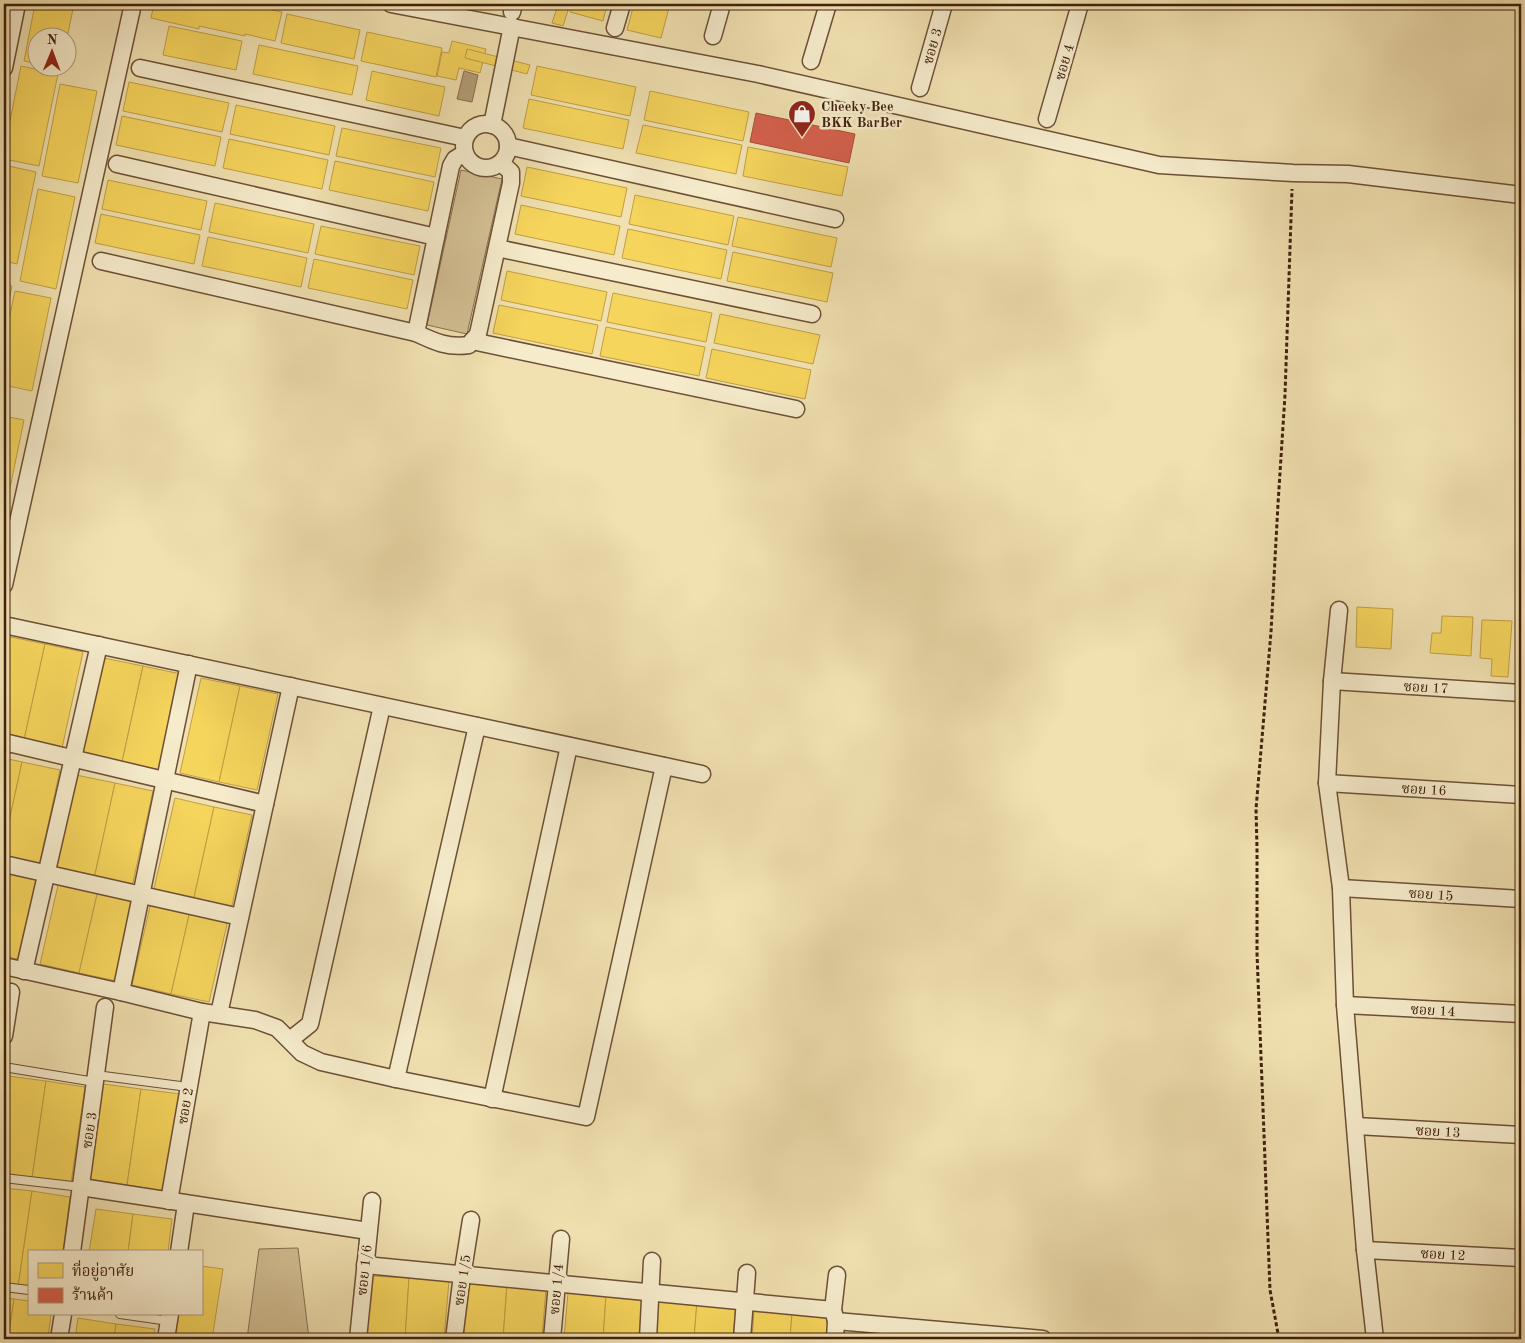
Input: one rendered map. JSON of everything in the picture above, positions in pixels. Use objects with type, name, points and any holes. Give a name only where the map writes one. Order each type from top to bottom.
[{"type":"street","points":[[4,68],[16,4]]},
{"type":"street","points":[[4,585],[133,4]]},
{"type":"street","points":[[391,4],[513,14],[758,74],[1159,165],[1293,173],[1348,174],[1521,195]]},
{"type":"street","points":[[615,28],[622,4]]},
{"type":"street","points":[[713,36],[722,4]]},
{"type":"street","points":[[812,61],[828,4]]},
{"type":"street","name":"ซอย 3","points":[[920,88],[944,4]]},
{"type":"street","name":"ซอย 4","points":[[1047,119],[1080,4]]},
{"type":"street","points":[[492,125],[513,14]]},
{"type":"street","points":[[140,68],[465,146]]},
{"type":"street","points":[[416,333],[451,166],[475,127],[481,124],[492,125],[502,130],[506,136],[508,146],[506,157],[501,163],[495,167],[480,168],[469,159],[465,146]]},
{"type":"street","points":[[508,146],[835,219]]},
{"type":"street","points":[[100,261],[416,333],[438,343],[457,347],[470,345],[478,334],[511,183],[511,172],[501,163]]},
{"type":"street","points":[[117,164],[436,237]]},
{"type":"street","points":[[497,248],[812,314]]},
{"type":"street","points":[[472,341],[796,410]]},
{"type":"street","points":[[1339,610],[1332,681],[1327,783],[1341,888],[1345,1005],[1365,1250],[1375,1339]]},
{"type":"street","points":[[4,625],[702,774]]},
{"type":"street","points":[[24,971],[99,645]]},
{"type":"street","points":[[121,992],[189,664]]},
{"type":"street","name":"ซอย 17","points":[[1332,681],[1521,693]]},
{"type":"street","name":"ซอย 2","points":[[169,1201],[188,1088],[240,917],[291,686]]},
{"type":"street","points":[[290,1040],[310,1024],[382,706]]},
{"type":"street","points":[[396,1079],[477,726]]},
{"type":"street","points":[[4,742],[265,804]]},
{"type":"street","points":[[492,1098],[569,746]]},
{"type":"street","points":[[4,966],[210,1013],[255,1020],[277,1028],[302,1053],[321,1062],[586,1118],[664,766]]},
{"type":"street","name":"ซอย 16","points":[[1327,783],[1521,794]]},
{"type":"street","points":[[4,864],[240,917]]},
{"type":"street","name":"ซอย 15","points":[[1341,888],[1521,899]]},
{"type":"street","points":[[4,1036],[11,992]]},
{"type":"street","name":"ซอย 14","points":[[1345,1005],[1521,1014]]},
{"type":"street","name":"ซอย 3","points":[[72,1250],[106,1007]]},
{"type":"street","name":"ซอย 13","points":[[1356,1126],[1521,1135]]},
{"type":"street","points":[[81,1187],[368,1231]]},
{"type":"street","name":"ซอย 1/6","points":[[358,1339],[372,1201]]},
{"type":"street","points":[[179,1250],[186,1204]]},
{"type":"street","name":"ซอย 1/5","points":[[454,1339],[471,1220]]},
{"type":"street","name":"ซอย 1/4","points":[[552,1339],[561,1239]]},
{"type":"street","name":"ซอย 12","points":[[1365,1250],[1521,1258]]},
{"type":"street","points":[[648,1339],[652,1260]]},
{"type":"street","points":[[365,1265],[745,1302],[834,1316],[1043,1339]]},
{"type":"street","points":[[742,1339],[747,1274]]},
{"type":"street","points":[[835,1339],[834,1316],[837,1275]]},
{"type":"street","points":[[59,1339],[63,1316]]},
{"type":"street","points":[[166,1339],[169,1318]]},
{"type":"lane","points":[[4,1067],[188,1088]]},
{"type":"lane","points":[[4,1178],[81,1187]]},
{"type":"lane","points":[[4,1287],[28,1290]]},
{"type":"lane","points":[[144,1316],[169,1318]]},
{"type":"path","points":[[1279,1339],[1270,1290],[1257,953],[1256,809],[1271,632],[1286,395],[1293,173]]},
{"type":"shaded area","points":[[464,71],[478,75],[472,102],[457,99]]},
{"type":"shaded area","points":[[461,170],[502,179],[467,334],[427,325]]},
{"type":"shaded area","points":[[298,1248],[309,1339],[247,1339],[259,1249]]},
{"type":"building: ที่อยู่อาศัย","points":[[35,4],[74,4],[69,28],[30,28]]},
{"type":"building: ที่อยู่อาศัย","points":[[154,4],[244,4],[282,12],[275,41],[199,26],[199,29],[151,18]]},
{"type":"building: ที่อยู่อาศัย","points":[[465,4],[493,4],[491,10]]},
{"type":"building: ที่อยู่อาศัย","points":[[541,4],[570,4],[563,26],[552,23],[557,8]]},
{"type":"building: ที่อยู่อาศัย","points":[[573,4],[607,4],[603,21],[570,12]]},
{"type":"building: ที่อยู่อาศัย","points":[[634,4],[670,4],[661,38],[627,30]]},
{"type":"building: ที่อยู่อาศัย","points":[[287,14],[360,30],[354,59],[281,43]]},
{"type":"building: ที่อยู่อาศัย","points":[[169,26],[242,41],[236,70],[163,55]]},
{"type":"building: ที่อยู่อาศัย","points":[[367,32],[442,48],[436,77],[361,61]]},
{"type":"building: ที่อยู่อาศัย","points":[[28,40],[28,62],[24,61]]},
{"type":"building: ที่อยู่อาศัย","points":[[452,41],[486,49],[480,73],[459,68],[456,80],[437,76],[442,52],[449,53]]},
{"type":"building: ที่อยู่อาศัย","points":[[259,45],[358,66],[352,95],[253,74]]},
{"type":"building: ที่อยู่อาศัย","points":[[467,49],[530,65],[527,74],[465,58]]},
{"type":"building: ที่อยู่อาศัย","points":[[21,66],[28,68],[28,78],[57,78],[39,166],[4,159],[4,150]]},
{"type":"building: ที่อยู่อาศัย","points":[[537,66],[636,87],[630,116],[531,95]]},
{"type":"building: ที่อยู่อาศัย","points":[[372,71],[445,87],[439,116],[366,100]]},
{"type":"building: ที่อยู่อาศัย","points":[[129,82],[229,103],[222,132],[123,111]]},
{"type":"building: ที่อยู่อาศัย","points":[[60,84],[97,91],[78,183],[42,176]]},
{"type":"building: ที่อยู่อาศัย","points":[[650,91],[749,112],[743,141],[644,120]]},
{"type":"building: ที่อยู่อาศัย","points":[[529,99],[629,120],[623,149],[523,128]]},
{"type":"building: ที่อยู่อาศัย","points":[[236,105],[335,126],[329,155],[230,134]]},
{"type":"building: ที่อยู่อาศัย","points":[[122,116],[221,137],[215,166],[116,145]]},
{"type":"building: ที่อยู่อาศัย","points":[[643,125],[742,145],[736,174],[636,153]]},
{"type":"building: ที่อยู่อาศัย","points":[[342,128],[441,148],[435,177],[336,156]]},
{"type":"building: ที่อยู่อาศัย","points":[[229,139],[328,160],[322,189],[223,168]]},
{"type":"building: ที่อยู่อาศัย","points":[[748,147],[848,167],[842,196],[743,176]]},
{"type":"building: ที่อยู่อาศัย","points":[[335,161],[434,182],[428,211],[329,190]]},
{"type":"building: ที่อยู่อาศัย","points":[[4,165],[36,172],[17,264],[4,261]]},
{"type":"building: ที่อยู่อาศัย","points":[[527,167],[627,188],[621,217],[521,196]]},
{"type":"building: ที่อยู่อาศัย","points":[[108,180],[207,201],[201,230],[102,209]]},
{"type":"building: ที่อยู่อาศัย","points":[[38,189],[75,197],[56,289],[20,281]]},
{"type":"building: ที่อยู่อาศัย","points":[[635,195],[734,216],[728,245],[629,224]]},
{"type":"building: ที่อยู่อาศัย","points":[[215,203],[314,224],[308,253],[209,232]]},
{"type":"building: ที่อยู่อาศัย","points":[[521,205],[620,226],[614,255],[515,234]]},
{"type":"building: ที่อยู่อาศัย","points":[[101,214],[200,235],[194,264],[95,243]]},
{"type":"building: ที่อยู่อาศัย","points":[[738,217],[837,238],[831,267],[732,246]]},
{"type":"building: ที่อยู่อาศัย","points":[[321,226],[420,246],[414,275],[315,254]]},
{"type":"building: ที่อยู่อาศัย","points":[[628,229],[727,250],[721,279],[622,258]]},
{"type":"building: ที่อยู่อาศัย","points":[[208,237],[307,258],[301,287],[202,266]]},
{"type":"building: ที่อยู่อาศัย","points":[[733,252],[833,273],[827,302],[727,281]]},
{"type":"building: ที่อยู่อาศัย","points":[[314,259],[413,280],[407,309],[308,288]]},
{"type":"building: ที่อยู่อาศัย","points":[[507,271],[607,292],[601,321],[501,300]]},
{"type":"building: ที่อยู่อาศัย","points":[[4,284],[12,286],[4,327]]},
{"type":"building: ที่อยู่อาศัย","points":[[15,291],[51,298],[32,391],[4,385],[4,343]]},
{"type":"building: ที่อยู่อาศัย","points":[[613,293],[712,313],[706,342],[607,322]]},
{"type":"building: ที่อยู่อาศัย","points":[[499,305],[598,325],[592,354],[493,333]]},
{"type":"building: ที่อยู่อาศัย","points":[[720,314],[820,335],[813,364],[714,343]]},
{"type":"building: ที่อยู่อาศัย","points":[[606,327],[705,347],[699,376],[600,356]]},
{"type":"building: ที่อยู่อาศัย","points":[[712,349],[811,370],[805,399],[706,378]]},
{"type":"building: ที่อยู่อาศัย","points":[[4,416],[24,420],[5,512],[4,512]]},
{"type":"building: ที่อยู่อาศัย","points":[[1357,607],[1393,609],[1391,649],[1356,647]]},
{"type":"building: ที่อยู่อาศัย","points":[[1442,616],[1473,617],[1471,656],[1430,653],[1432,633],[1441,633]]},
{"type":"building: ที่อยู่อาศัย","points":[[1482,620],[1512,621],[1508,677],[1491,676],[1492,659],[1480,658]]},
{"type":"building: ที่อยู่อาศัย","points":[[6,636],[45,644],[24,740],[4,735],[4,646]]},
{"type":"building: ที่อยู่อาศัย","points":[[45,644],[83,652],[62,748],[24,740]]},
{"type":"building: ที่อยู่อาศัย","points":[[104,658],[143,666],[122,762],[83,753]]},
{"type":"building: ที่อยู่อาศัย","points":[[143,666],[181,674],[160,770],[122,762]]},
{"type":"building: ที่อยู่อาศัย","points":[[201,678],[240,686],[219,782],[180,773]]},
{"type":"building: ที่อยู่อาศัย","points":[[240,686],[278,694],[257,790],[219,782]]},
{"type":"building: ที่อยู่อาศัย","points":[[4,758],[22,762],[4,845]]},
{"type":"building: ที่อยู่อาศัย","points":[[22,762],[60,770],[39,866],[4,859],[4,845]]},
{"type":"building: ที่อยู่อาศัย","points":[[76,775],[115,783],[94,879],[55,870]]},
{"type":"building: ที่อยู่อาศัย","points":[[115,783],[153,791],[132,887],[94,879]]},
{"type":"building: ที่อยู่อาศัย","points":[[175,798],[214,807],[193,902],[153,893]]},
{"type":"building: ที่อยู่อาศัย","points":[[214,807],[252,815],[231,910],[193,902]]},
{"type":"building: ที่อยู่อาศัย","points":[[4,868],[37,876],[18,959],[4,956]]},
{"type":"building: ที่อยู่อาศัย","points":[[59,881],[98,890],[79,973],[40,964]]},
{"type":"building: ที่อยู่อาศัย","points":[[98,890],[136,899],[117,981],[79,973]]},
{"type":"building: ที่อยู่อาศัย","points":[[151,902],[190,911],[171,994],[132,985]]},
{"type":"building: ที่อยู่อาศัย","points":[[190,911],[228,920],[209,1002],[171,994]]},
{"type":"building: ที่อยู่อาศัย","points":[[8,1076],[46,1081],[32,1178],[4,1173],[4,1104]]},
{"type":"building: ที่อยู่อาศัย","points":[[46,1081],[85,1087],[71,1183],[32,1178]]},
{"type":"building: ที่อยู่อาศัย","points":[[103,1084],[141,1089],[127,1185],[88,1179]]},
{"type":"building: ที่อยู่อาศัย","points":[[141,1089],[180,1094],[166,1191],[127,1185]]},
{"type":"building: ที่อยู่อาศัย","points":[[4,1188],[32,1191],[18,1287],[4,1285]]},
{"type":"building: ที่อยู่อาศัย","points":[[32,1191],[70,1197],[63,1250],[28,1250],[28,1289],[18,1287]]},
{"type":"building: ที่อยู่อาศัย","points":[[96,1209],[133,1214],[128,1250],[89,1250]]},
{"type":"building: ที่อยู่อาศัย","points":[[133,1214],[172,1219],[168,1250],[128,1250]]},
{"type":"building: ที่อยู่อาศัย","points":[[202,1266],[223,1269],[212,1339],[172,1339],[176,1316],[202,1316]]},
{"type":"building: ที่อยู่อาศัย","points":[[371,1276],[409,1278],[405,1339],[365,1339]]},
{"type":"building: ที่อยู่อาศัย","points":[[409,1278],[449,1281],[444,1339],[405,1339]]},
{"type":"building: ที่อยู่อาศัย","points":[[468,1282],[507,1284],[503,1339],[463,1339]]},
{"type":"building: ที่อยู่อาศัย","points":[[507,1284],[546,1287],[542,1339],[503,1339]]},
{"type":"building: ที่อยู่อาศัย","points":[[568,1292],[606,1295],[603,1339],[564,1339]]},
{"type":"building: ที่อยู่อาศัย","points":[[606,1295],[646,1297],[643,1339],[603,1339]]},
{"type":"building: ที่อยู่อาศัย","points":[[4,1298],[14,1299],[8,1339],[4,1339]]},
{"type":"building: ที่อยู่อาศัย","points":[[14,1299],[28,1301],[28,1316],[51,1316],[48,1339],[8,1339]]},
{"type":"building: ที่อยู่อาศัย","points":[[658,1299],[697,1301],[694,1339],[655,1339]]},
{"type":"building: ที่อยู่อาศัย","points":[[697,1301],[736,1304],[733,1339],[694,1339]]},
{"type":"building: ที่อยู่อาศัย","points":[[754,1310],[792,1313],[790,1339],[752,1339]]},
{"type":"building: ที่อยู่อาศัย","points":[[792,1313],[832,1315],[830,1339],[790,1339]]},
{"type":"building: ที่อยู่อาศัย","points":[[78,1318],[116,1324],[114,1339],[75,1339]]},
{"type":"building: ที่อยู่อาศัย","points":[[116,1324],[155,1329],[154,1339],[114,1339]]},
{"type":"building: ร้านค้า","name":"Cheeky Bee BKK BarBer","points":[[756,113],[855,134],[849,163],[750,142]]},
{"type":"place","name":"Cheeky Bee BKK BarBer","points":[[802,138]]}]
